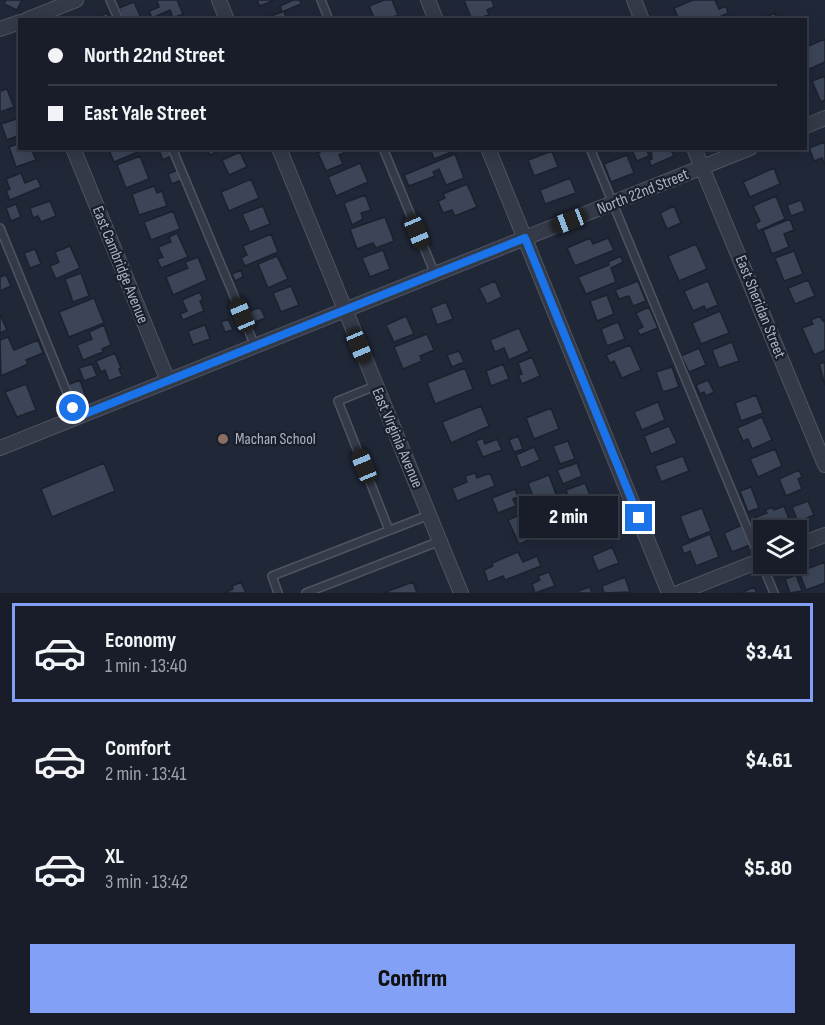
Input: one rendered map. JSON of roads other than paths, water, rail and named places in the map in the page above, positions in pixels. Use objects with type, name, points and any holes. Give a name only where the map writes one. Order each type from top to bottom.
[{"type":"street","points":[[31,18],[76,0]]},
{"type":"street","points":[[219,0],[226,18]]},
{"type":"street","points":[[428,0],[435,18]]},
{"type":"street","points":[[634,0],[641,18]]},
{"type":"street","points":[[0,29],[18,23]]},
{"type":"street","points":[[807,126],[825,118]]},
{"type":"street","name":"East Cambridge Avenue","points":[[74,150],[168,381]]},
{"type":"street","name":"East Virginia Avenue","points":[[280,150],[461,593]]},
{"type":"street","points":[[489,150],[669,593]]},
{"type":"street","name":"East Sheridan Street","points":[[695,150],[825,465]]},
{"type":"street","name":"North 22nd Street","points":[[0,448],[745,150]]},
{"type":"street","points":[[807,542],[825,535]]},
{"type":"street","points":[[678,593],[753,564]]},
{"type":"lane","points":[[110,0],[117,18]]},
{"type":"lane","points":[[321,0],[328,18]]},
{"type":"lane","points":[[173,150],[255,346]]},
{"type":"lane","points":[[383,150],[435,274]]},
{"type":"lane","points":[[591,150],[753,539]]},
{"type":"lane","points":[[0,228],[77,417]]},
{"type":"lane","points":[[375,386],[338,401],[389,530]]},
{"type":"lane","points":[[278,593],[272,576],[429,515]]},
{"type":"lane","points":[[306,593],[440,541]]},
{"type":"lane","points":[[767,574],[774,593]]},
{"type":"place","name":"Machan School","points":[[223,439]]}]
